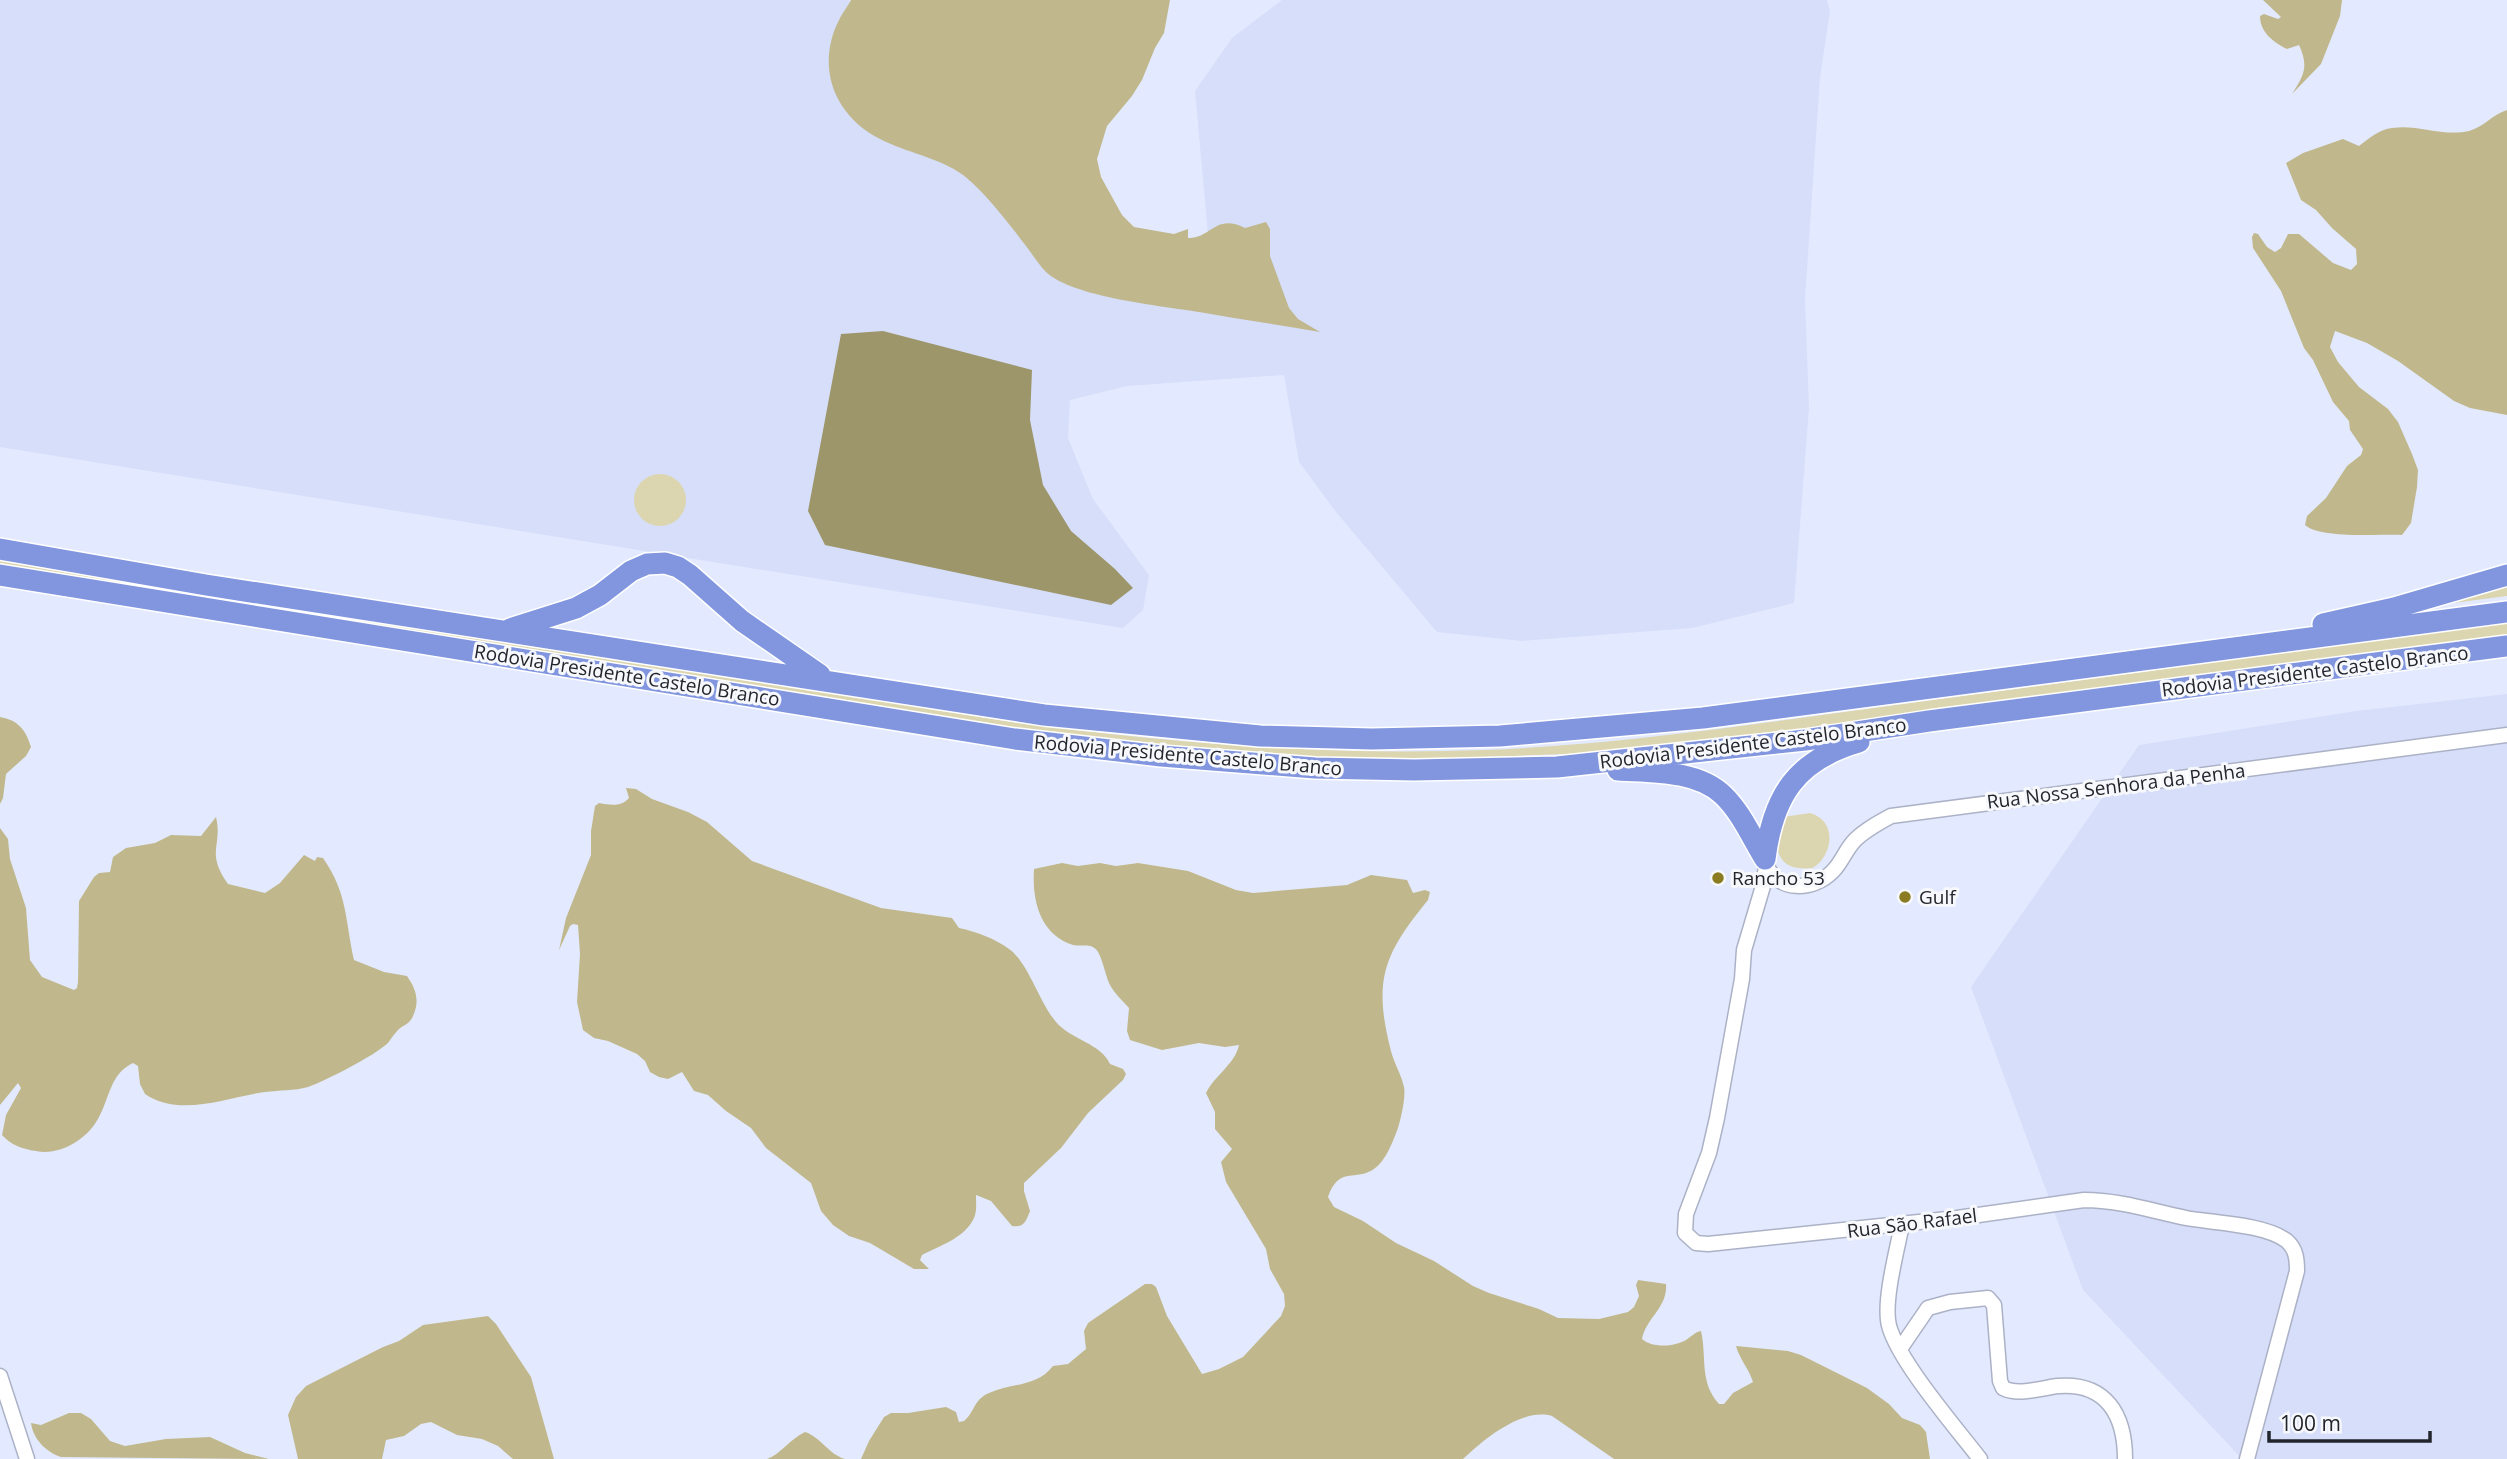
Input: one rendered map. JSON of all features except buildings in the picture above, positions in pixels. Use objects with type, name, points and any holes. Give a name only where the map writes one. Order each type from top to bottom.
[{"type":"highway","name":"Rodovia Presidente Castelo Branco","points":[[0,549],[206,585],[1044,715],[1260,736],[1372,739],[1500,736],[1703,718],[2507,612]]},
{"type":"highway","points":[[504,631],[576,608],[600,595],[631,571],[647,564],[665,563],[690,575],[743,621],[827,680]]},
{"type":"highway","name":"Rodovia Presidente Castelo Branco","points":[[0,575],[1014,739],[1161,756],[1315,768],[1415,770],[1557,767],[1805,740],[1929,721],[2507,646]]},
{"type":"highway","points":[[2203,652],[2394,608],[2507,575]]},
{"type":"highway","points":[[1765,862],[1768,833],[1778,803],[1800,772],[1839,747],[1929,721]]},
{"type":"highway","points":[[1557,767],[1672,774],[1710,786],[1722,793],[1733,806],[1765,862]]},
{"type":"street","name":"Rua Nossa Senhora da Penha","points":[[1765,862],[1780,883],[1789,886],[1818,881],[1832,873],[1863,832],[1891,816],[2507,735]]},
{"type":"street","name":"Rua São Rafael","points":[[1765,862],[1763,886],[1744,950],[1742,979],[1717,1118],[1709,1153],[1686,1214],[1685,1233],[1696,1243],[1708,1244],[1989,1214],[2062,1202],[2104,1200],[2185,1218],[2254,1229],[2285,1240],[2294,1251],[2297,1271],[2247,1459]]},
{"type":"street","points":[[1902,1224],[1887,1311],[1889,1328],[1918,1378],[1980,1459]]},
{"type":"street","points":[[1900,1349],[1928,1308],[1989,1298],[1994,1305],[2000,1381],[2003,1388],[2016,1391],[2067,1386],[2082,1388],[2098,1395],[2111,1404],[2119,1417],[2125,1459]]},
{"type":"street","points":[[0,1376],[27,1459]]},
{"type":"shaded area","points":[[0,0],[849,0],[855,34],[923,130],[1070,282],[1208,234],[1195,91],[1232,38],[1282,0],[1827,0],[1830,11],[1820,78],[1805,299],[1809,408],[1794,603],[1692,628],[1522,641],[1437,632],[1336,512],[1299,462],[1284,375],[1127,386],[1070,400],[1068,438],[1093,499],[1149,575],[1143,610],[1123,628],[0,447]]},
{"type":"shaded area","points":[[851,0],[1170,0],[1164,33],[1142,80],[1107,126],[1097,159],[1101,177],[1122,215],[1134,227],[1174,234],[1188,229],[1188,238],[1202,235],[1227,223],[1245,228],[1266,222],[1270,229],[1270,256],[1289,308],[1298,319],[1320,332],[1118,299],[1076,288],[1046,272],[996,209],[963,175],[943,164],[880,139],[850,117],[833,87],[829,71],[829,53],[840,18]]},
{"type":"shaded area","points":[[2263,0],[2342,0],[2340,16],[2321,64],[2292,94],[2304,71],[2304,59],[2299,45],[2287,49],[2265,32],[2260,16],[2264,14],[2278,19],[2281,17]]},
{"type":"shaded area","points":[[2507,110],[2507,415],[2470,408],[2454,401],[2398,361],[2367,343],[2335,331],[2330,347],[2338,362],[2359,387],[2388,409],[2398,422],[2418,470],[2417,487],[2411,523],[2402,535],[2351,535],[2313,529],[2305,525],[2307,516],[2326,498],[2347,466],[2361,455],[2363,449],[2350,430],[2349,421],[2333,402],[2313,360],[2304,348],[2281,291],[2253,248],[2252,237],[2254,233],[2258,234],[2267,247],[2275,252],[2281,248],[2288,234],[2299,234],[2333,263],[2351,270],[2357,264],[2356,249],[2316,210],[2301,200],[2286,163],[2303,153],[2343,139],[2359,146],[2388,129],[2402,127],[2449,132],[2469,131]]},
{"type":"shaded area","points":[[883,331],[1032,370],[1030,420],[1043,485],[1071,531],[1133,588],[1111,605],[825,545],[808,511],[841,334]]},
{"type":"shaded area","points":[[660,474],[670,476],[678,482],[684,490],[684,510],[678,518],[670,524],[660,526],[650,524],[642,518],[636,510],[634,500],[636,490],[642,482],[650,476]]},
{"type":"shaded area","points":[[0,560],[1018,723],[1192,742],[1366,751],[1483,750],[1636,739],[2507,621],[2507,636],[1650,751],[1403,760],[1252,755],[1094,740],[0,567]]},
{"type":"shaded area","points":[[2507,584],[2507,596],[2415,608]]},
{"type":"shaded area","points":[[2507,694],[2507,1459],[2242,1459],[2083,1290],[1971,987],[2139,745],[2356,711]]},
{"type":"shaded area","points":[[0,717],[20,727],[31,747],[26,756],[6,774],[0,804]]},
{"type":"shaded area","points":[[626,788],[636,789],[652,799],[707,822],[752,861],[881,908],[952,918],[959,928],[997,942],[1009,949],[1022,963],[1056,1022],[1100,1051],[1110,1064],[1123,1069],[1126,1074],[1123,1080],[1088,1113],[1061,1148],[1024,1183],[1030,1211],[1024,1223],[1012,1226],[991,1201],[976,1195],[976,1213],[970,1225],[951,1241],[922,1255],[920,1260],[929,1269],[914,1269],[833,1225],[821,1211],[811,1183],[766,1148],[751,1128],[708,1095],[694,1091],[682,1072],[668,1079],[659,1077],[650,1072],[645,1061],[637,1054],[594,1038],[583,1030],[577,1002],[580,954],[578,925],[570,926],[559,950],[566,918],[591,855],[595,806],[599,803],[623,803],[629,798]]},
{"type":"shaded area","points":[[1810,813],[1819,817],[1829,830],[1825,855],[1813,868],[1790,866],[1784,862],[1777,848],[1777,818]]},
{"type":"shaded area","points":[[216,817],[217,864],[228,884],[265,893],[280,883],[304,855],[315,861],[317,857],[323,858],[341,896],[354,960],[384,972],[407,976],[417,1000],[412,1019],[398,1030],[388,1043],[372,1054],[308,1087],[204,1104],[173,1105],[145,1094],[140,1084],[138,1066],[133,1063],[115,1080],[99,1117],[81,1139],[64,1148],[45,1152],[13,1144],[2,1135],[6,1115],[21,1088],[18,1083],[0,1105],[0,828],[8,839],[10,859],[26,908],[30,960],[42,977],[74,990],[78,982],[79,901],[94,877],[99,873],[110,872],[113,857],[126,848],[155,843],[171,835],[201,836]]},
{"type":"shaded area","points":[[1062,863],[1078,866],[1100,863],[1116,866],[1138,863],[1188,871],[1236,890],[1253,893],[1347,885],[1371,875],[1407,880],[1413,893],[1425,890],[1430,892],[1428,900],[1392,953],[1383,987],[1386,1027],[1392,1055],[1404,1087],[1404,1102],[1398,1128],[1389,1150],[1374,1169],[1343,1178],[1332,1187],[1328,1197],[1334,1207],[1363,1221],[1396,1243],[1434,1261],[1473,1286],[1558,1318],[1599,1319],[1628,1312],[1634,1307],[1639,1296],[1636,1285],[1638,1280],[1666,1284],[1664,1299],[1642,1339],[1651,1344],[1669,1345],[1686,1340],[1701,1331],[1706,1378],[1719,1404],[1724,1404],[1733,1393],[1753,1382],[1736,1346],[1788,1351],[1867,1388],[1889,1404],[1902,1418],[1920,1425],[1926,1432],[1930,1459],[1614,1459],[1552,1416],[1540,1414],[1528,1416],[1504,1427],[1463,1459],[861,1459],[884,1417],[891,1413],[946,1407],[956,1412],[959,1422],[964,1421],[984,1396],[1039,1378],[1053,1366],[1068,1364],[1086,1349],[1084,1331],[1088,1323],[1145,1284],[1156,1287],[1167,1316],[1202,1374],[1243,1357],[1281,1316],[1285,1306],[1284,1294],[1270,1269],[1266,1249],[1226,1182],[1221,1162],[1232,1149],[1215,1129],[1215,1112],[1206,1093],[1233,1058],[1239,1045],[1225,1047],[1199,1043],[1162,1050],[1130,1040],[1127,1031],[1129,1008],[1111,986],[1096,949],[1061,940],[1052,933],[1040,914],[1034,892],[1034,869]]},
{"type":"shaded area","points":[[488,1316],[531,1377],[554,1459],[513,1459],[498,1446],[482,1439],[457,1435],[431,1422],[421,1424],[404,1436],[386,1440],[382,1459],[298,1459],[288,1415],[296,1397],[306,1386],[399,1341],[423,1325]]},
{"type":"shaded area","points":[[69,1413],[81,1413],[91,1419],[110,1441],[125,1446],[166,1439],[210,1437],[245,1453],[269,1459],[61,1457],[41,1444],[31,1423],[41,1425]]},
{"type":"shaded area","points":[[805,1432],[839,1457],[845,1459],[767,1459]]},
{"type":"place","name":"Rancho 53","points":[[1718,878]]},
{"type":"place","name":"Gulf","points":[[1905,897]]}]
